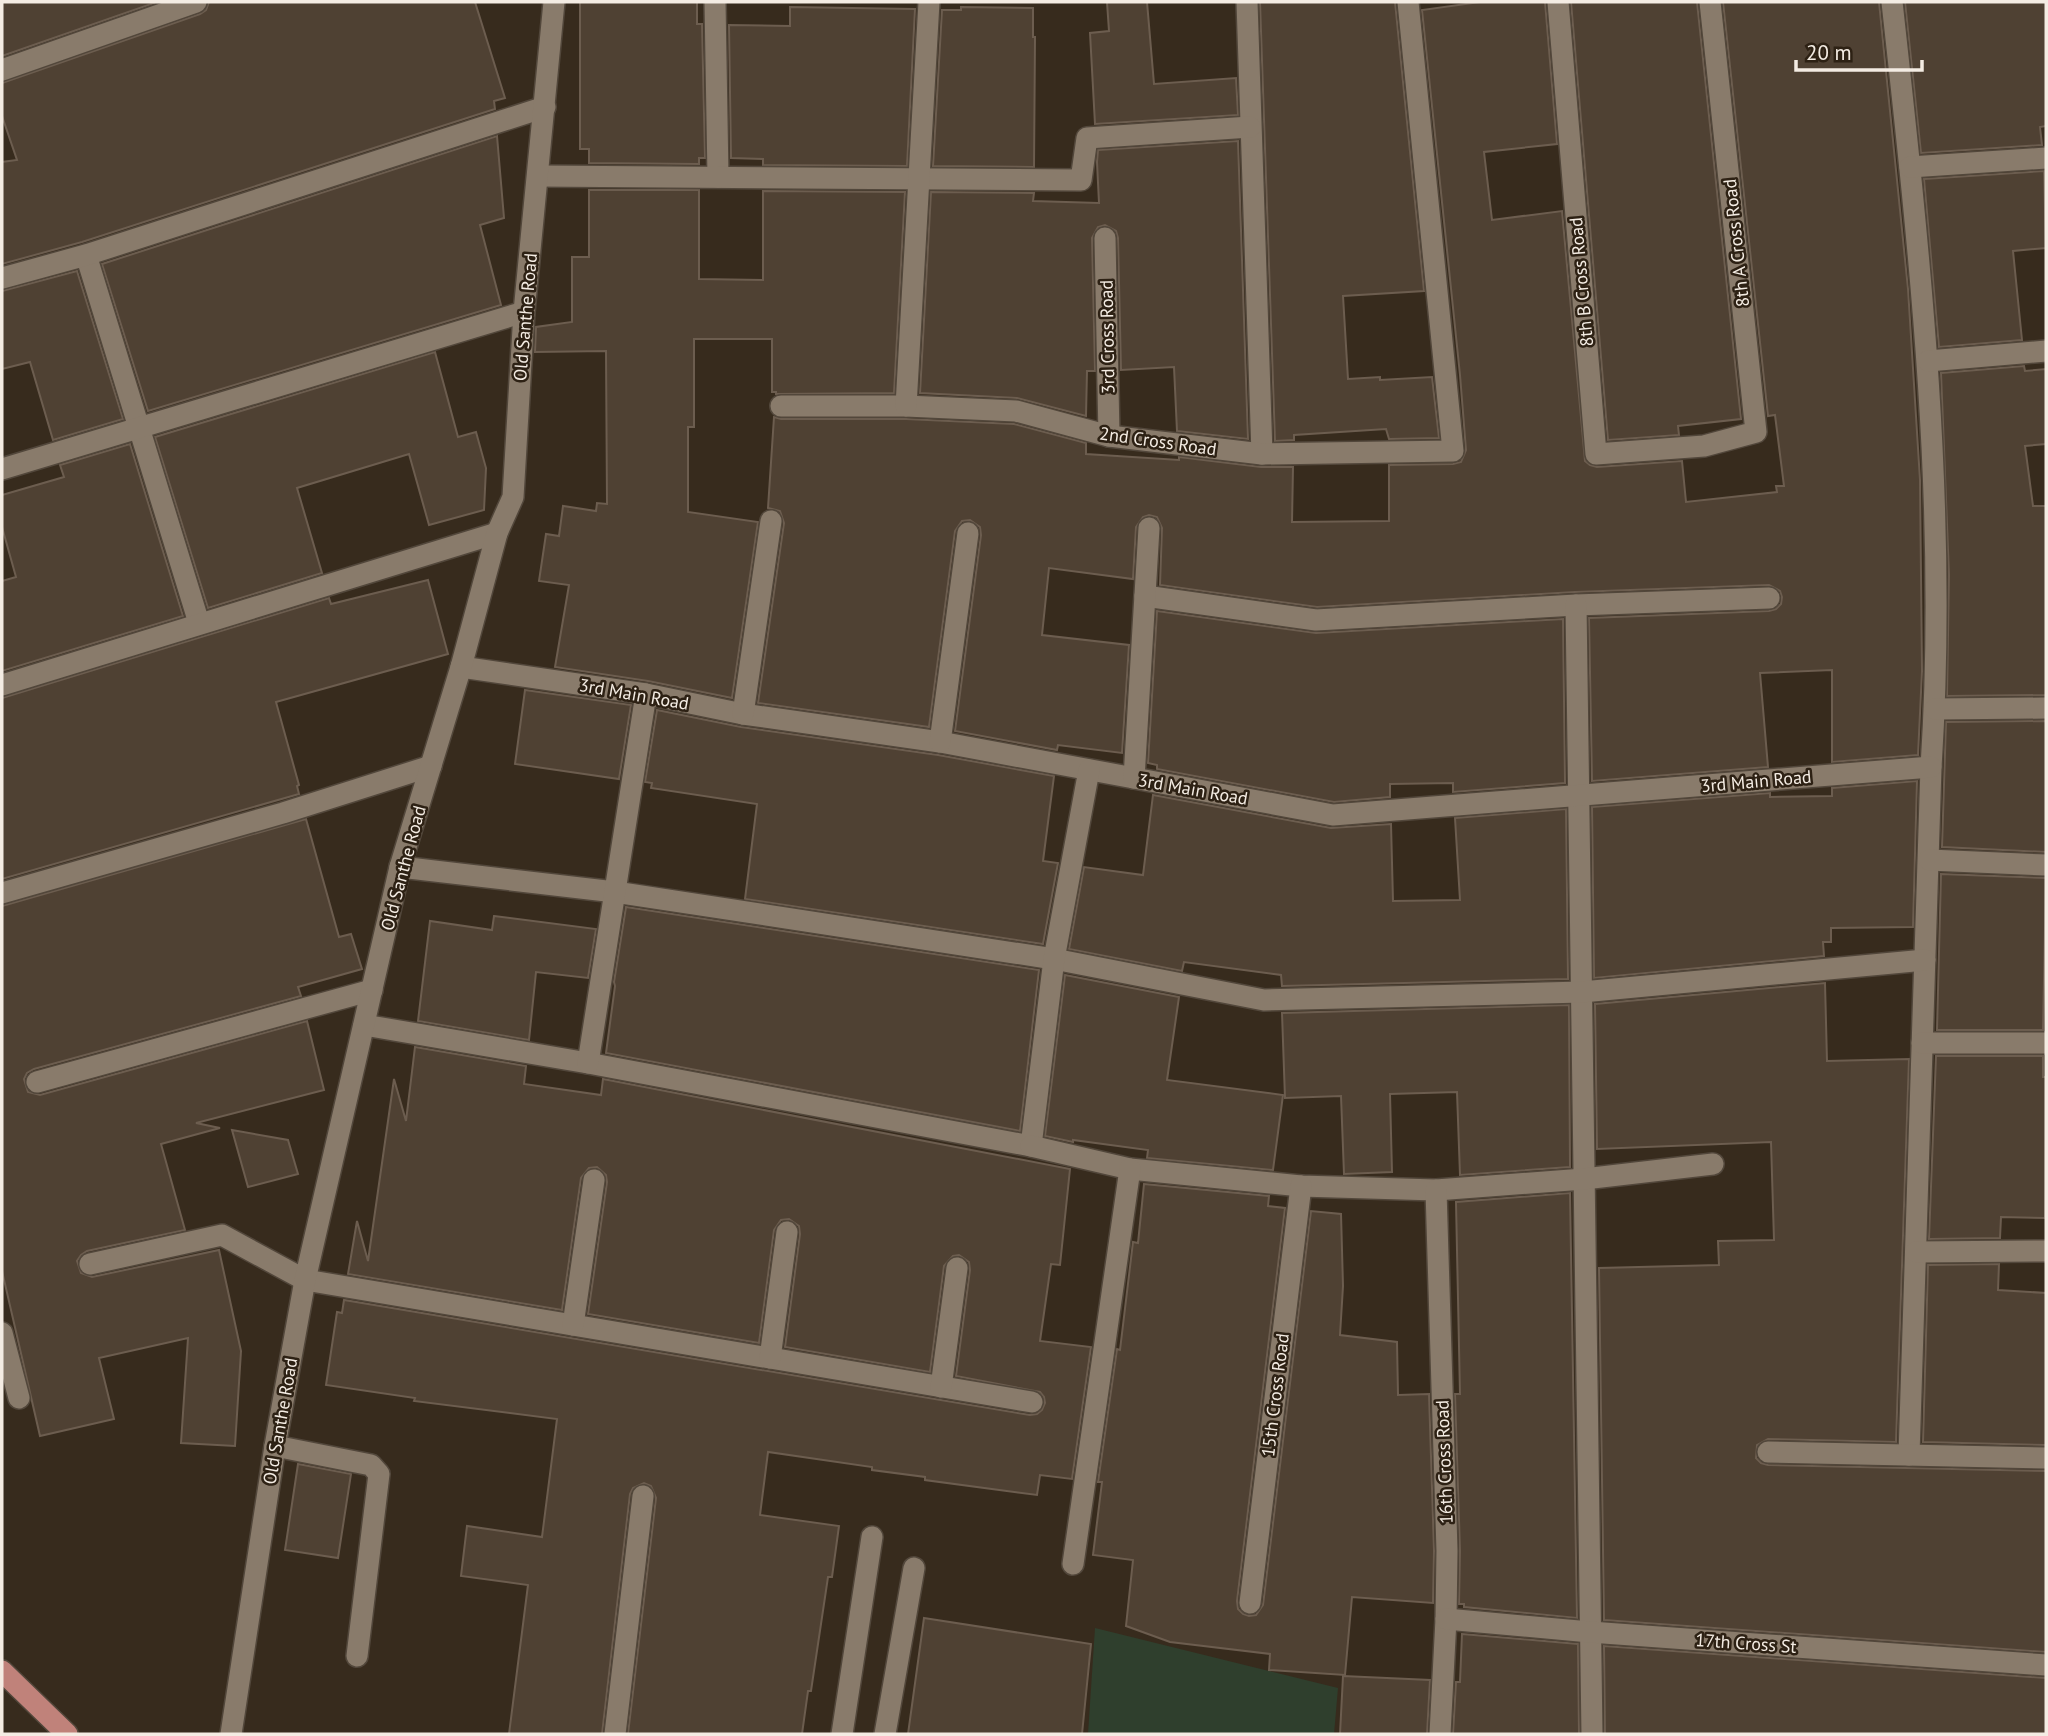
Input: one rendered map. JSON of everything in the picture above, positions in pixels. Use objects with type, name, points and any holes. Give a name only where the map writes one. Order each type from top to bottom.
[{"type":"main road","points":[[2,1671],[67,1734]]},
{"type":"street","points":[[2,70],[196,2]]},
{"type":"street","name":"Old Santhe Road","points":[[231,1734],[275,1446],[305,1280],[400,867],[461,667],[497,533],[513,497],[524,312],[554,2]]},
{"type":"street","points":[[715,2],[718,177]]},
{"type":"street","points":[[906,406],[929,2]]},
{"type":"street","points":[[1247,2],[1262,454]]},
{"type":"street","name":"2nd Cross Road","points":[[781,406],[906,406],[1016,411],[1109,436],[1262,454],[1453,452],[1408,2]]},
{"type":"street","name":"8th B Cross Road","points":[[1558,2],[1595,454],[1704,446]]},
{"type":"street","name":"8th A Cross Road","points":[[1704,446],[1755,432],[1710,2]]},
{"type":"street","points":[[1892,2],[1928,361],[1936,526],[1935,709],[1909,1455]]},
{"type":"street","points":[[2,278],[86,255],[545,107]]},
{"type":"street","points":[[538,176],[1081,180],[1087,138],[1250,127]]},
{"type":"street","points":[[1910,167],[2046,158]]},
{"type":"street","name":"3rd Cross Road","points":[[1105,238],[1109,436]]},
{"type":"street","points":[[86,255],[199,623]]},
{"type":"street","points":[[2,469],[524,312]]},
{"type":"street","points":[[1928,361],[2046,351]]},
{"type":"street","points":[[743,714],[771,521]]},
{"type":"street","points":[[1134,778],[1149,528]]},
{"type":"street","points":[[2,685],[497,533]]},
{"type":"street","points":[[940,742],[968,533]]},
{"type":"street","points":[[1145,596],[1317,620],[1576,604],[1769,598]]},
{"type":"street","points":[[1576,604],[1592,1734]]},
{"type":"street","name":"3rd Main Road","points":[[461,667],[646,694],[743,714],[940,742],[1333,815],[1931,767]]},
{"type":"street","points":[[588,1063],[646,694]]},
{"type":"street","points":[[1935,709],[2046,708]]},
{"type":"street","points":[[2,893],[283,813],[430,766]]},
{"type":"street","points":[[1031,1146],[1054,959],[1089,771]]},
{"type":"street","points":[[1929,860],[2046,865]]},
{"type":"street","points":[[400,867],[615,892],[1054,959],[1264,1000],[1582,992],[1925,961]]},
{"type":"street","points":[[37,1082],[372,989]]},
{"type":"street","points":[[364,1025],[588,1063],[1031,1146],[1130,1169],[1301,1186],[1436,1190],[1584,1179],[1713,1164]]},
{"type":"street","points":[[1922,1043],[2046,1043]]},
{"type":"street","points":[[1073,1564],[1130,1169]]},
{"type":"street","points":[[573,1325],[594,1180]]},
{"type":"street","name":"15th Cross Road","points":[[1250,1604],[1301,1186]]},
{"type":"street","name":"16th Cross Road","points":[[1436,1190],[1447,1551],[1440,1734]]},
{"type":"street","points":[[770,1358],[787,1232]]},
{"type":"street","points":[[90,1264],[222,1235],[305,1280],[1032,1402]]},
{"type":"street","points":[[1916,1252],[2046,1251]]},
{"type":"street","points":[[941,1387],[957,1268]]},
{"type":"street","points":[[2,1333],[19,1398]]},
{"type":"street","points":[[275,1446],[371,1465],[379,1474],[357,1656]]},
{"type":"street","points":[[1768,1452],[2046,1458]]},
{"type":"street","points":[[615,1734],[643,1496]]},
{"type":"street","points":[[842,1734],[872,1537]]},
{"type":"street","points":[[885,1734],[914,1568]]},
{"type":"street","name":"17th Cross St","points":[[1446,1619],[2046,1665]]},
{"type":"green space","points":[[1095,1628],[1338,1688],[1334,1734],[1088,1734]]},
{"type":"building","points":[[2,2],[157,2],[2,56]]},
{"type":"building","points":[[209,2],[475,2],[505,98],[494,101],[495,109],[82,242],[2,264],[2,162],[17,160],[2,116],[2,83],[200,14],[206,10]]},
{"type":"building","points":[[580,2],[697,2],[697,24],[702,24],[705,158],[699,158],[699,164],[589,163],[589,149],[580,149]]},
{"type":"building","points":[[1107,2],[1147,2],[1154,84],[1236,78],[1238,115],[1095,124],[1090,33],[1109,31]]},
{"type":"building","points":[[1260,2],[1395,2],[1424,291],[1343,296],[1348,379],[1432,377],[1439,438],[1389,439],[1386,429],[1294,435],[1294,440],[1275,441]]},
{"type":"building","points":[[1480,2],[1545,2],[1557,144],[1484,152],[1492,220],[1562,211],[1585,461],[1597,467],[1682,461],[1686,502],[1777,492],[1776,486],[1784,486],[1775,415],[1768,416],[1723,2],[1879,2],[1908,289],[1920,480],[1922,671],[1918,755],[1832,762],[1832,670],[1760,673],[1768,767],[1592,781],[1589,618],[1769,611],[1781,604],[1780,591],[1769,585],[1575,592],[1317,607],[1160,585],[1162,528],[1157,517],[1149,515],[1143,517],[1136,527],[1133,579],[1049,568],[1042,635],[1129,645],[1122,753],[1058,745],[1057,750],[955,731],[981,535],[980,527],[970,520],[962,521],[955,531],[929,727],[758,703],[784,523],[780,511],[768,508],[774,417],[1014,424],[1086,443],[1086,454],[1179,460],[1179,457],[1261,467],[1293,467],[1292,522],[1389,521],[1389,465],[1461,462],[1466,450],[1460,375],[1422,10]]},
{"type":"building","points":[[1571,2],[1697,2],[1741,419],[1678,426],[1679,435],[1608,440]]},
{"type":"building","points":[[1905,2],[2046,2],[2046,126],[2040,127],[2042,145],[1921,153]]},
{"type":"building","points":[[790,7],[915,9],[907,166],[763,165],[763,159],[731,158],[729,25],[790,26]]},
{"type":"building","points":[[961,7],[1033,8],[1034,167],[933,166],[942,10],[961,10]]},
{"type":"building","points":[[497,136],[504,218],[480,225],[501,305],[148,411],[102,264]]},
{"type":"building","points":[[1238,141],[1248,439],[1177,431],[1174,367],[1121,370],[1118,238],[1116,231],[1105,225],[1098,227],[1092,238],[1095,371],[1087,371],[1086,416],[1017,398],[920,393],[931,192],[1034,193],[1033,201],[1099,203],[1098,150]]},
{"type":"building","points":[[2044,171],[2046,248],[2013,251],[2022,340],[1939,347],[1924,179]]},
{"type":"building","points":[[589,190],[699,190],[699,279],[763,280],[763,191],[905,192],[894,393],[776,394],[772,392],[772,339],[694,339],[694,427],[688,427],[688,512],[758,522],[732,698],[648,681],[555,667],[569,585],[539,581],[546,534],[559,536],[563,506],[596,511],[597,503],[607,504],[606,351],[535,352],[536,327],[572,322],[572,257],[589,257]]},
{"type":"building","points":[[77,271],[123,419],[53,440],[30,362],[2,369],[2,291]]},
{"type":"building","points":[[435,352],[458,437],[476,432],[486,468],[484,510],[429,525],[409,454],[297,488],[322,573],[208,608],[155,437]]},
{"type":"building","points":[[2024,366],[2025,371],[2046,369],[2046,444],[2025,446],[2033,506],[2046,506],[2046,695],[1947,696],[1949,575],[1941,373]]},
{"type":"building","points":[[130,444],[183,616],[2,671],[2,581],[16,577],[2,527],[2,495],[64,477],[60,465]]},
{"type":"building","points":[[428,580],[448,654],[276,702],[299,785],[299,794],[2,879],[2,698],[329,598],[331,604]]},
{"type":"building","points":[[1157,611],[1316,633],[1563,619],[1565,783],[1453,792],[1453,783],[1390,784],[1390,797],[1334,802],[1157,769],[1157,765],[1148,763]]},
{"type":"building","points":[[525,690],[631,705],[619,779],[515,764]]},
{"type":"building","points":[[657,710],[741,727],[938,755],[1054,776],[1043,861],[1058,863],[1043,944],[745,899],[757,804],[651,788],[652,783],[645,782]]},
{"type":"building","points":[[2046,721],[2046,852],[1942,847],[1946,722]]},
{"type":"building","points":[[1917,781],[1913,927],[1831,928],[1831,942],[1823,942],[1824,956],[1594,978],[1592,807],[1770,793],[1770,797],[1832,796],[1832,788]]},
{"type":"building","points":[[1153,795],[1331,828],[1391,824],[1393,901],[1460,900],[1455,818],[1566,809],[1568,979],[1282,986],[1281,975],[1184,962],[1182,971],[1069,949],[1084,867],[1143,875]]},
{"type":"building","points":[[306,819],[339,937],[351,934],[362,969],[298,987],[301,996],[34,1069],[27,1073],[24,1079],[28,1092],[40,1095],[307,1021],[324,1090],[196,1123],[220,1128],[161,1144],[185,1230],[87,1251],[77,1261],[81,1273],[92,1277],[219,1250],[241,1351],[235,1446],[181,1443],[188,1338],[99,1358],[114,1419],[40,1436],[2,1271],[2,906]]},
{"type":"building","points":[[1941,874],[2046,878],[2043,1030],[1937,1030]]},
{"type":"building","points":[[626,907],[1039,970],[1020,1131],[606,1053]]},
{"type":"building","points":[[494,916],[596,929],[588,978],[536,972],[529,1040],[418,1021],[430,921],[492,930]]},
{"type":"building","points":[[1065,975],[1179,997],[1167,1080],[1283,1095],[1273,1170],[1147,1158],[1148,1150],[1073,1142],[1045,1136]]},
{"type":"building","points":[[1825,983],[1827,1061],[1909,1059],[1896,1442],[1768,1439],[1757,1445],[1756,1458],[1768,1465],[2046,1471],[2046,1652],[1604,1620],[1599,1268],[1719,1265],[1718,1241],[1774,1240],[1771,1142],[1597,1149],[1595,1004]]},
{"type":"building","points":[[1569,1005],[1570,1167],[1460,1175],[1457,1092],[1390,1094],[1392,1172],[1344,1174],[1341,1096],[1285,1098],[1282,1013]]},
{"type":"building","points":[[415,1047],[526,1066],[524,1084],[601,1095],[603,1079],[1070,1169],[1060,1265],[1051,1264],[1040,1341],[1091,1347],[1072,1479],[1040,1475],[1037,1495],[925,1480],[925,1477],[872,1470],[872,1467],[768,1452],[760,1515],[839,1526],[802,1734],[628,1734],[656,1498],[651,1486],[644,1483],[633,1488],[630,1494],[602,1734],[509,1734],[528,1585],[461,1576],[467,1526],[542,1537],[557,1419],[414,1401],[415,1398],[326,1385],[337,1312],[342,1313],[344,1300],[1030,1415],[1037,1414],[1045,1403],[1040,1392],[956,1376],[969,1262],[959,1255],[953,1256],[944,1266],[930,1372],[785,1347],[800,1234],[799,1226],[789,1219],[781,1220],[774,1230],[759,1343],[588,1314],[607,1182],[606,1175],[597,1167],[589,1168],[581,1178],[562,1310],[348,1274],[357,1221],[368,1261],[394,1079],[406,1121]]},
{"type":"building","points":[[1936,1056],[2043,1056],[2043,1077],[2046,1077],[2045,1218],[2001,1217],[2000,1238],[1929,1239]]},
{"type":"building","points":[[232,1130],[288,1140],[298,1174],[248,1187]]},
{"type":"building","points":[[1144,1184],[1269,1196],[1268,1206],[1285,1208],[1237,1601],[1238,1609],[1243,1614],[1256,1615],[1263,1605],[1311,1211],[1341,1214],[1343,1286],[1340,1335],[1397,1342],[1398,1395],[1429,1394],[1433,1603],[1352,1597],[1345,1675],[1269,1670],[1270,1654],[1170,1642],[1126,1626],[1133,1560],[1093,1555],[1102,1482],[1098,1482],[1117,1349],[1120,1350],[1133,1242],[1138,1243]]},
{"type":"building","points":[[1570,1193],[1577,1618],[1464,1607],[1464,1604],[1459,1604],[1455,1394],[1460,1394],[1456,1202]]},
{"type":"building","points":[[1999,1264],[1998,1290],[2046,1293],[2046,1445],[1923,1442],[1928,1265]]},
{"type":"building","points":[[298,1464],[351,1474],[338,1558],[285,1550]]},
{"type":"building","points":[[924,1618],[1091,1644],[1082,1734],[908,1734]]},
{"type":"building","points":[[1462,1634],[1578,1644],[1579,1734],[1453,1734],[1456,1682],[1460,1682]]},
{"type":"building","points":[[1604,1646],[2046,1678],[2046,1734],[1605,1734]]},
{"type":"building","points":[[1343,1676],[1430,1680],[1427,1734],[1340,1734]]}]
